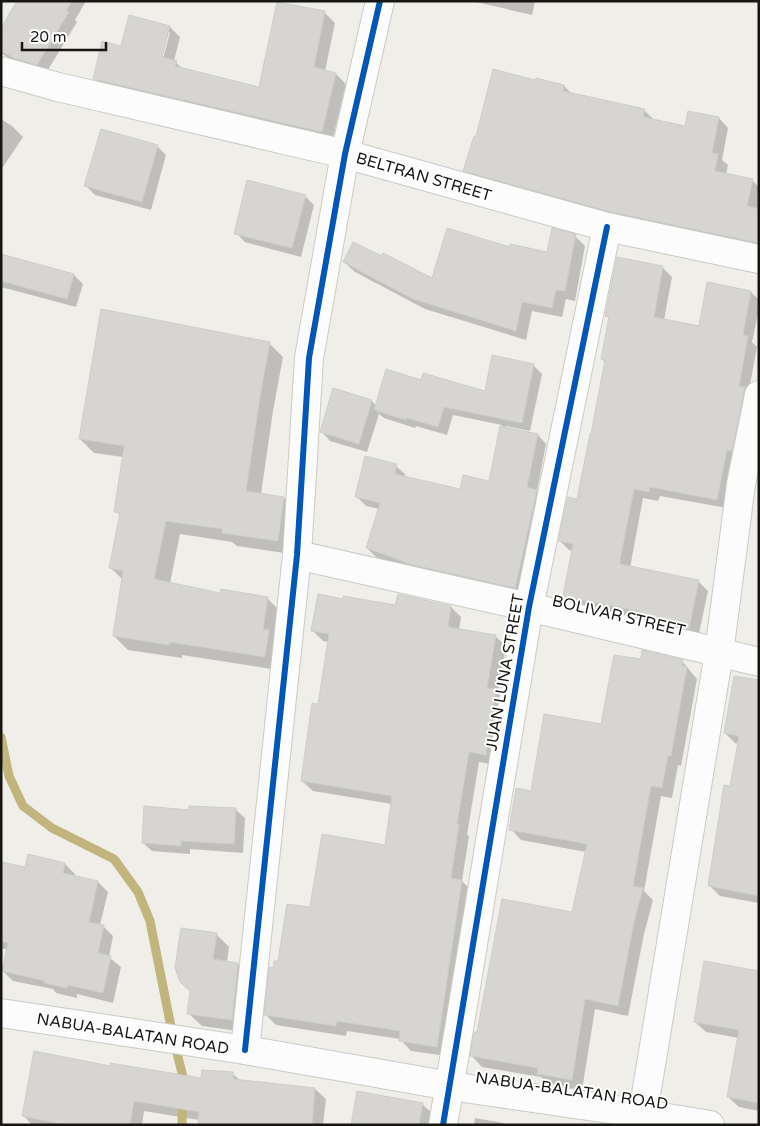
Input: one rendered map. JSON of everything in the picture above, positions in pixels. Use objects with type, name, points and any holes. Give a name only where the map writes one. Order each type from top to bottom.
[{"type":"street","points":[[246,1050],[297,555],[309,358],[345,154],[380,1]]},
{"type":"street","name":"BELTRAN STREET","points":[[1,72],[345,154],[607,227],[759,259]]},
{"type":"street","name":"JUAN LUNA STREET","points":[[443,1125],[529,607],[607,227]]},
{"type":"street","points":[[643,1119],[719,653],[741,484],[759,395]]},
{"type":"street","name":"BOLIVAR STREET","points":[[297,555],[529,607],[759,662]]},
{"type":"street","name":"NABUA-BALATAN ROAD","points":[[1,1013],[246,1050],[643,1119],[710,1125]]},
{"type":"building","points":[[17,1],[72,1],[66,11],[69,12],[37,65],[14,58],[1,51],[1,28]]},
{"type":"building","points":[[277,2],[325,11],[314,67],[336,73],[322,132],[93,79],[102,41],[121,46],[129,15],[170,26],[162,57],[177,61],[175,66],[259,87]]},
{"type":"building","points":[[493,69],[564,85],[563,91],[645,109],[643,117],[685,126],[688,111],[719,117],[712,153],[718,154],[715,171],[753,179],[747,206],[759,209],[759,243],[611,212],[463,171],[474,136],[476,136]]},
{"type":"building","points":[[101,129],[158,145],[142,202],[84,186]]},
{"type":"building","points":[[247,180],[306,195],[292,248],[234,234]]},
{"type":"building","points":[[447,228],[510,247],[510,244],[547,252],[552,228],[576,234],[565,291],[556,290],[552,308],[522,302],[516,331],[413,299],[343,262],[353,242],[382,256],[383,253],[432,278]]},
{"type":"building","points":[[1,254],[74,274],[67,299],[1,281]]},
{"type":"building","points":[[617,257],[663,266],[654,317],[699,326],[707,282],[751,291],[743,335],[748,336],[739,386],[745,387],[732,451],[727,450],[717,500],[650,487],[649,492],[634,489],[621,555],[620,564],[699,580],[689,629],[637,617],[638,611],[563,596],[573,544],[558,541],[568,497],[577,499],[591,434],[605,360],[601,359],[609,317],[605,316]]},
{"type":"building","points":[[101,309],[270,342],[246,491],[284,497],[278,541],[222,533],[222,529],[166,521],[154,579],[220,593],[221,589],[268,597],[263,629],[269,630],[265,657],[169,642],[169,645],[113,636],[123,571],[109,568],[120,513],[114,512],[124,446],[79,439]]},
{"type":"building","points":[[492,355],[534,364],[522,423],[444,407],[438,427],[374,410],[386,369],[421,380],[423,373],[485,391]]},
{"type":"building","points":[[333,388],[372,400],[359,444],[320,432]]},
{"type":"building","points":[[500,426],[538,434],[527,487],[537,490],[515,588],[405,563],[366,548],[380,503],[355,497],[365,456],[397,464],[395,474],[460,489],[463,475],[489,481]]},
{"type":"building","points":[[318,594],[343,599],[343,596],[395,605],[398,594],[451,606],[448,627],[496,635],[487,688],[496,689],[486,755],[469,752],[457,824],[459,824],[451,878],[462,880],[437,1047],[399,1041],[400,1031],[337,1021],[336,1026],[264,1015],[269,967],[273,968],[274,961],[278,961],[287,904],[310,907],[322,834],[385,845],[392,796],[301,781],[312,703],[318,704],[329,634],[311,631]]},
{"type":"building","points":[[642,650],[683,660],[682,666],[687,667],[671,756],[668,755],[662,788],[651,786],[633,886],[643,888],[634,922],[618,1006],[585,999],[572,1080],[537,1074],[538,1068],[470,1056],[474,1032],[477,1032],[502,899],[572,912],[587,844],[509,830],[516,788],[531,791],[544,714],[601,724],[614,655],[641,659]]},
{"type":"building","points":[[734,676],[759,680],[759,896],[708,886],[724,785],[730,786],[739,736],[724,733]]},
{"type":"building","points":[[144,806],[189,810],[189,806],[236,808],[234,844],[181,841],[181,846],[142,843]]},
{"type":"building","points":[[28,854],[65,863],[63,873],[98,881],[89,922],[104,925],[98,953],[111,956],[103,993],[68,985],[67,988],[44,983],[45,981],[2,971],[8,943],[1,941],[1,862],[25,867]]},
{"type":"building","points":[[181,928],[217,933],[213,959],[238,963],[232,1020],[187,1014],[190,991],[180,982],[175,968]]},
{"type":"building","points":[[704,961],[759,971],[759,1103],[727,1097],[739,1030],[694,1022]]},
{"type":"building","points":[[34,1051],[110,1066],[110,1063],[201,1078],[202,1070],[233,1072],[233,1079],[315,1088],[312,1125],[198,1125],[199,1112],[134,1101],[130,1125],[65,1125],[22,1116]]},
{"type":"building","points":[[357,1091],[423,1103],[419,1125],[351,1125]]},
{"type":"waterway","points":[[1,737],[9,776],[23,806],[52,828],[114,859],[138,892],[150,921],[173,1037],[183,1077],[182,1125]]},
{"type":"cycle path","points":[[245,1050],[297,555],[309,358],[345,154],[380,1]]},
{"type":"cycle path","points":[[443,1125],[529,607],[607,227]]}]
